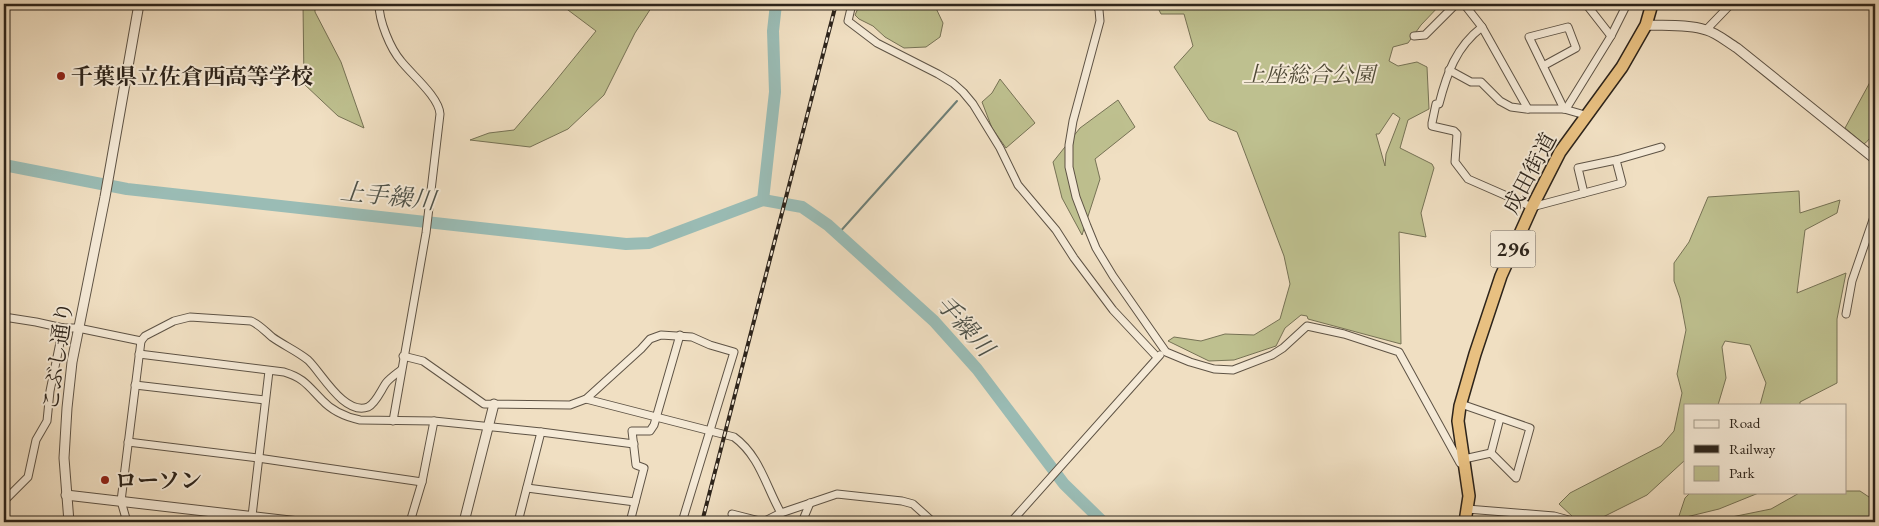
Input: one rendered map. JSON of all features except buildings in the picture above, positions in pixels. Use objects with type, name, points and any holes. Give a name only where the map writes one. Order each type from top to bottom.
[{"type":"highway","name":"成田街道","points":[[1465,522],[1469,496],[1458,421],[1475,354],[1501,276],[1532,207],[1560,152],[1585,115],[1622,67],[1646,25],[1652,4]]},
{"type":"street","name":"こぶし通り","points":[[70,522],[64,458],[67,408],[78,328],[105,197],[138,4]]},
{"type":"street","points":[[379,4],[379,14],[385,31],[400,60],[440,109],[426,233],[393,421]]},
{"type":"street","points":[[852,4],[848,20],[877,43],[938,74],[963,92],[973,104],[1000,148],[1018,185],[1056,230],[1074,258],[1113,310],[1157,357]]},
{"type":"street","points":[[1096,4],[1100,10],[1100,21],[1072,121],[1069,167],[1076,197],[1096,248],[1166,352],[1214,369],[1232,370],[1250,365],[1278,352],[1307,326],[1344,334],[1398,352],[1460,463],[1464,460],[1491,453]]},
{"type":"street","points":[[1414,36],[1425,35],[1456,4]]},
{"type":"street","points":[[1464,4],[1482,27],[1528,109]]},
{"type":"street","points":[[1586,4],[1611,36]]},
{"type":"street","points":[[1566,109],[1611,36],[1627,4]]},
{"type":"street","points":[[1706,30],[1731,4]]},
{"type":"street","points":[[1646,25],[1706,30],[1737,48],[1875,159]]},
{"type":"street","points":[[1482,27],[1468,38],[1449,70],[1439,104],[1436,104],[1432,126],[1454,131],[1458,134],[1456,162],[1468,179],[1532,207],[1622,183],[1616,160]]},
{"type":"street","points":[[1543,66],[1576,48],[1568,27],[1528,37],[1543,66],[1566,109]]},
{"type":"street","points":[[1449,70],[1471,82],[1481,82],[1500,101],[1511,107],[1566,109],[1585,115]]},
{"type":"street","points":[[1584,193],[1578,168],[1616,160],[1661,147]]},
{"type":"street","points":[[1846,314],[1852,281],[1875,214]]},
{"type":"street","points":[[4,317],[64,328],[78,328],[141,341]]},
{"type":"street","points":[[127,522],[121,501],[139,354],[141,341],[145,336],[174,321],[190,317],[251,321],[260,325],[272,336],[309,361],[332,392],[352,405],[361,408],[368,407],[387,381],[401,370]]},
{"type":"street","points":[[4,501],[28,477],[36,440],[47,421],[50,391],[64,328]]},
{"type":"street","points":[[404,356],[423,361],[480,402],[494,404],[570,405],[586,399],[650,339],[660,335],[692,337],[734,352],[682,522]]},
{"type":"street","points":[[630,522],[644,468],[636,465],[632,431],[650,431],[654,425],[680,335]]},
{"type":"street","points":[[1011,522],[1157,357],[1166,352]]},
{"type":"street","points":[[139,354],[284,372],[295,375],[308,385],[323,402],[352,418],[434,421],[489,426],[634,444]]},
{"type":"street","points":[[252,516],[268,371]]},
{"type":"street","points":[[135,385],[265,400]]},
{"type":"street","points":[[586,399],[734,437],[746,445],[767,482],[780,513]]},
{"type":"street","points":[[464,522],[494,404]]},
{"type":"street","points":[[1461,404],[1530,428],[1516,478],[1491,453]]},
{"type":"street","points":[[1491,453],[1500,418]]},
{"type":"street","points":[[410,522],[422,482],[434,421]]},
{"type":"street","points":[[518,522],[541,432]]},
{"type":"street","points":[[128,442],[258,458],[422,482]]},
{"type":"street","points":[[527,488],[635,502]]},
{"type":"street","points":[[732,514],[763,522],[780,513],[837,494],[902,501],[913,504],[933,522]]},
{"type":"street","points":[[66,495],[121,501],[226,518],[252,516],[279,521],[299,522]]},
{"type":"street","points":[[802,522],[810,503]]},
{"type":"street","points":[[1467,509],[1554,516],[1576,522]]},
{"type":"street","points":[[845,522],[860,522]]},
{"type":"green space","points":[[303,4],[315,4],[315,12],[341,62],[364,128],[338,116],[304,84]]},
{"type":"green space","points":[[560,4],[653,5],[635,33],[604,95],[568,129],[530,147],[470,140],[489,133],[514,130],[596,31]]},
{"type":"green space","points":[[860,4],[934,4],[943,23],[940,37],[926,47],[904,48],[855,15]]},
{"type":"green space","name":"上座総合公園","points":[[1156,4],[1441,4],[1421,25],[1408,43],[1393,47],[1389,61],[1398,66],[1417,62],[1427,67],[1429,109],[1408,120],[1400,148],[1432,164],[1434,168],[1421,213],[1426,237],[1399,232],[1401,344],[1308,319],[1307,316],[1301,315],[1285,328],[1276,346],[1234,360],[1209,361],[1168,341],[1174,337],[1201,341],[1225,334],[1254,335],[1280,319],[1290,284],[1284,256],[1237,132],[1209,120],[1174,67],[1193,46],[1184,14],[1161,14]],"holes":[[[1393,113],[1400,118],[1386,154],[1385,166],[1376,134],[1379,134]]]},
{"type":"green space","points":[[1875,73],[1875,110],[1870,114],[1872,134],[1864,144],[1845,128]]},
{"type":"green space","points":[[1000,79],[1035,123],[1006,148],[992,128],[982,102],[992,93]]},
{"type":"green space","points":[[1118,100],[1135,127],[1095,159],[1100,179],[1082,235],[1062,198],[1053,162],[1080,128]]},
{"type":"green space","points":[[1799,191],[1800,213],[1840,200],[1837,213],[1805,230],[1797,293],[1846,273],[1837,319],[1837,383],[1800,402],[1800,404],[1760,404],[1766,383],[1750,345],[1725,341],[1722,347],[1726,378],[1718,404],[1684,404],[1684,461],[1647,495],[1595,521],[1573,517],[1559,504],[1570,493],[1661,446],[1674,431],[1682,393],[1677,374],[1686,330],[1680,298],[1674,281],[1674,263],[1689,242],[1708,197]]},
{"type":"green space","points":[[1846,491],[1860,491],[1875,501],[1875,522],[1707,522],[1771,509],[1797,494],[1846,494]]},
{"type":"green space","points":[[1689,494],[1756,494],[1719,509],[1678,519],[1685,498]]},
{"type":"waterway","points":[[763,200],[775,92],[773,31],[776,4]]},
{"type":"waterway","points":[[838,234],[957,101]]},
{"type":"waterway","name":"上手繰川","points":[[4,165],[127,189],[626,244],[649,243],[763,200]]},
{"type":"waterway","name":"手繰川","points":[[763,200],[802,207],[828,225],[934,321],[977,369],[1064,484],[1103,522]]},
{"type":"railway","points":[[702,522],[836,4]]},
{"type":"place","name":"千葉県立佐倉西高等学校","points":[[61,76]]},
{"type":"place","name":"ローソン","points":[[105,480]]}]
